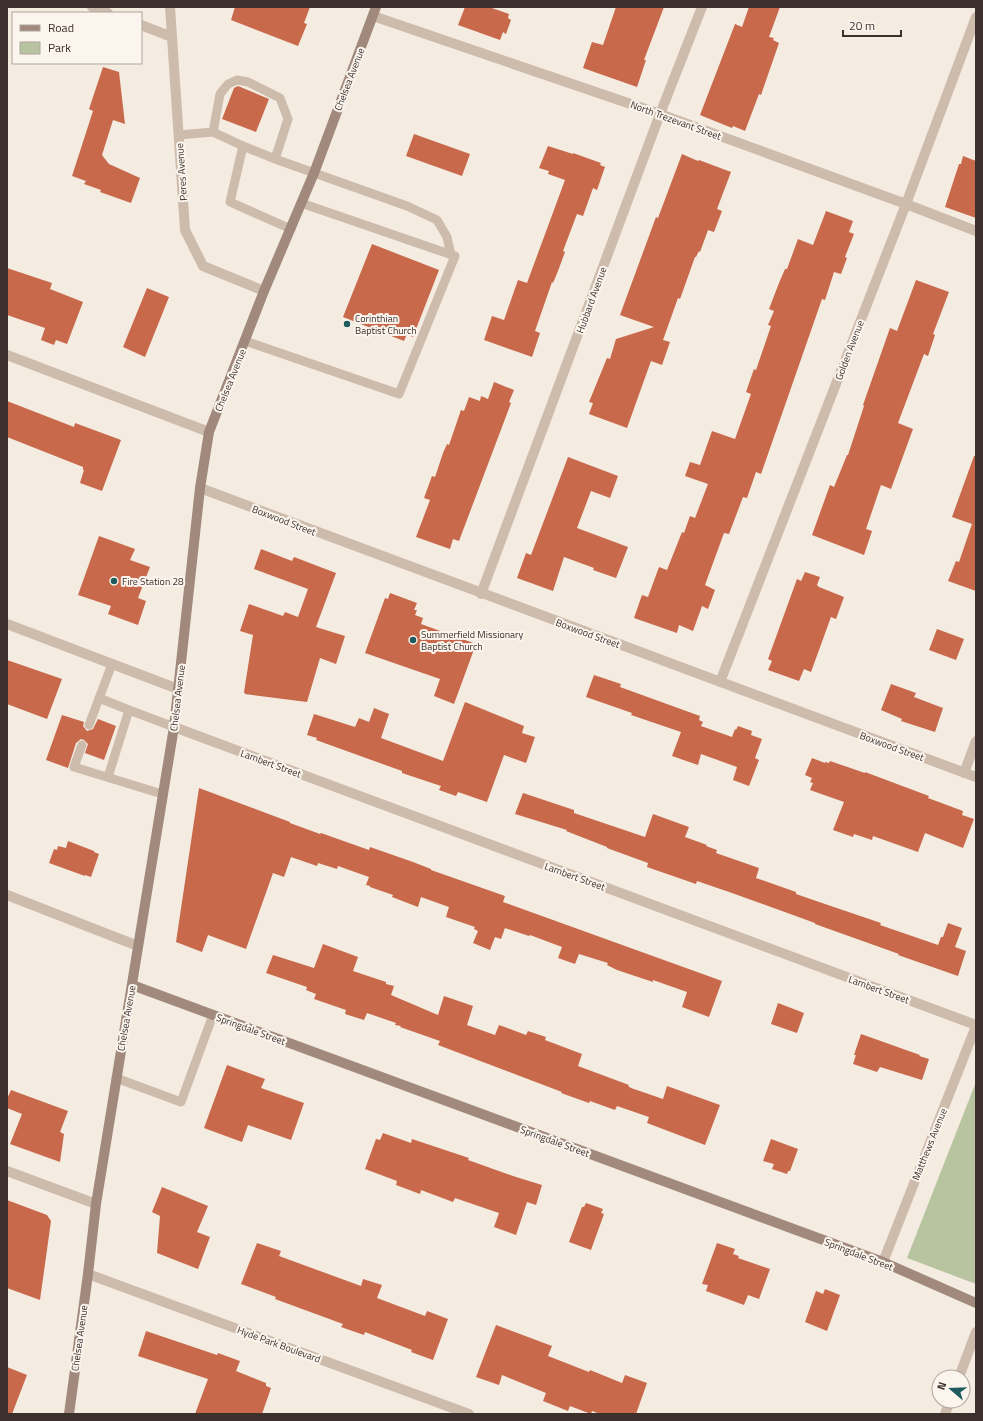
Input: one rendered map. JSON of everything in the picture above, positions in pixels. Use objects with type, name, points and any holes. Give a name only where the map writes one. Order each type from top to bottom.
[{"type":"main road","name":"Chelsea Avenue","points":[[69,1414],[96,1204],[174,727],[200,488],[209,432],[264,291],[314,173],[374,12]]},
{"type":"main road","name":"Springdale Street","points":[[132,985],[883,1262],[976,1303]]},
{"type":"street","points":[[92,7],[105,12]]},
{"type":"street","name":"Peres Avenue","points":[[170,7],[185,230],[203,266],[264,291]]},
{"type":"street","name":"Hubbard Avenue","points":[[481,594],[660,114],[702,7]]},
{"type":"street","name":"North Trezevant Street","points":[[374,12],[660,114],[976,231]]},
{"type":"street","name":"Golden Avenue","points":[[720,682],[906,204],[976,17]]},
{"type":"street","points":[[142,25],[172,37]]},
{"type":"street","points":[[7,355],[209,432]]},
{"type":"street","name":"Boxwood Street","points":[[200,488],[481,594],[976,777]]},
{"type":"street","points":[[7,624],[178,689]]},
{"type":"street","name":"Lambert Street","points":[[174,727],[976,1025]]},
{"type":"street","points":[[964,772],[976,741]]},
{"type":"street","points":[[7,896],[138,946]]},
{"type":"street","name":"Matthews Avenue","points":[[883,1262],[976,1025]]},
{"type":"street","points":[[7,1171],[96,1204]]},
{"type":"street","name":"Hyde Park Boulevard","points":[[88,1274],[469,1414]]},
{"type":"street","points":[[962,1369],[976,1332]]},
{"type":"lane","points":[[213,132],[220,94],[228,84],[237,80],[248,82],[280,98],[288,119],[275,159]]},
{"type":"lane","points":[[178,135],[213,132],[275,159],[407,206],[437,220],[447,237],[451,254]]},
{"type":"lane","points":[[243,146],[230,202],[291,229]]},
{"type":"lane","points":[[245,341],[398,394],[455,256],[302,203]]},
{"type":"lane","points":[[89,725],[112,664]]},
{"type":"lane","points":[[99,698],[174,727]]},
{"type":"lane","points":[[108,777],[129,710]]},
{"type":"lane","points":[[82,745],[74,767],[162,794]]},
{"type":"lane","points":[[116,1078],[181,1102],[213,1015]]},
{"type":"green space","points":[[976,1082],[976,1284],[907,1258]]},
{"type":"building","points":[[235,7],[310,7],[304,23],[307,24],[298,46],[231,20]]},
{"type":"building","points":[[465,7],[489,7],[509,14],[508,18],[511,20],[506,34],[503,32],[500,40],[458,25]]},
{"type":"building","points":[[616,7],[664,7],[644,60],[646,60],[637,87],[583,68],[592,42],[603,45]]},
{"type":"building","points":[[749,7],[780,7],[769,37],[774,38],[773,40],[779,43],[761,95],[759,94],[745,131],[733,126],[732,128],[700,115],[735,24],[742,27]]},
{"type":"building","points":[[103,67],[119,72],[125,124],[113,120],[102,155],[109,164],[140,178],[131,203],[100,192],[101,190],[84,184],[86,181],[72,176],[93,111],[89,109]]},
{"type":"building","points":[[238,86],[269,99],[256,132],[222,119],[234,88]]},
{"type":"building","points":[[414,134],[470,154],[462,176],[406,156]]},
{"type":"building","points":[[548,146],[601,163],[600,165],[605,167],[597,190],[593,188],[583,216],[577,214],[563,251],[565,252],[553,283],[552,282],[535,331],[540,333],[532,357],[484,340],[492,316],[504,320],[518,280],[527,283],[565,180],[548,174],[549,171],[539,168]]},
{"type":"building","points":[[682,154],[731,172],[717,209],[722,211],[714,232],[708,230],[700,252],[699,251],[695,257],[680,299],[678,298],[663,340],[670,342],[662,365],[651,361],[627,428],[589,414],[593,403],[589,402],[607,358],[610,359],[616,339],[654,327],[620,315],[656,217],[658,218]]},
{"type":"building","points":[[963,156],[976,161],[976,218],[945,207]]},
{"type":"building","points":[[826,211],[853,221],[849,232],[854,234],[845,257],[847,258],[841,274],[834,272],[825,300],[822,299],[761,474],[756,472],[747,498],[743,497],[729,534],[724,533],[705,585],[715,590],[708,609],[702,606],[693,631],[679,625],[677,633],[634,618],[642,595],[648,597],[659,567],[667,570],[690,516],[695,518],[708,484],[685,476],[690,462],[700,465],[712,431],[735,439],[751,394],[746,392],[754,369],[756,370],[771,326],[768,325],[774,311],[769,309],[779,283],[785,269],[787,269],[798,239],[813,245]]},
{"type":"building","points":[[372,244],[439,270],[413,337],[407,334],[404,341],[343,317]]},
{"type":"building","points":[[7,268],[52,283],[50,289],[83,302],[67,344],[56,340],[54,345],[41,340],[45,328],[7,315]]},
{"type":"building","points":[[916,280],[949,292],[933,334],[935,335],[928,356],[924,354],[898,423],[913,429],[891,489],[881,485],[866,529],[872,531],[864,555],[812,535],[830,485],[834,487],[848,455],[864,406],[863,405],[890,328],[897,331]]},
{"type":"building","points":[[147,288],[169,297],[145,357],[123,347]]},
{"type":"building","points":[[494,382],[514,390],[509,402],[511,403],[459,541],[453,539],[450,549],[416,537],[430,500],[424,498],[432,476],[435,477],[447,444],[449,445],[461,410],[464,411],[469,397],[480,401],[481,396],[488,399]]},
{"type":"building","points":[[7,401],[74,427],[75,423],[121,440],[102,491],[80,483],[84,470],[83,467],[7,437]]},
{"type":"building","points":[[974,456],[976,456],[976,591],[948,581],[956,561],[959,562],[972,524],[952,517]]},
{"type":"building","points":[[568,457],[618,476],[610,498],[591,491],[577,528],[628,547],[616,578],[564,557],[553,591],[517,578],[526,553],[531,555]]},
{"type":"building","name":"Fire Station 28","points":[[99,536],[135,549],[130,560],[150,567],[138,598],[146,601],[138,625],[108,614],[111,606],[78,595]]},
{"type":"building","points":[[261,549],[292,561],[294,557],[336,573],[316,627],[345,636],[336,664],[320,658],[307,702],[245,694],[244,692],[253,635],[240,631],[249,604],[283,616],[285,612],[298,617],[308,589],[254,569]]},
{"type":"building","points":[[805,572],[820,577],[817,585],[819,587],[844,597],[836,619],[831,617],[811,672],[804,669],[799,681],[768,670],[772,661],[768,659],[797,579],[801,581]]},
{"type":"building","points":[[390,593],[417,603],[414,610],[417,610],[415,615],[423,618],[421,624],[476,644],[454,704],[434,696],[440,679],[365,653],[385,598],[388,599]]},
{"type":"building","points":[[937,629],[964,639],[956,660],[929,650]]},
{"type":"building","points":[[7,660],[62,679],[47,719],[7,704]]},
{"type":"building","points":[[594,675],[621,684],[620,687],[700,716],[699,720],[703,722],[701,726],[732,737],[738,726],[752,731],[751,735],[762,739],[755,758],[759,760],[749,786],[733,780],[737,767],[701,754],[698,765],[672,756],[681,732],[631,715],[632,713],[586,697]]},
{"type":"building","points":[[891,684],[916,693],[914,697],[943,708],[935,732],[901,721],[902,719],[881,710]]},
{"type":"building","points":[[465,702],[524,726],[522,733],[535,737],[526,763],[504,755],[487,802],[458,792],[456,796],[439,790],[441,786],[402,773],[402,771],[316,740],[317,738],[307,735],[314,714],[355,727],[359,718],[369,722],[374,708],[389,714],[381,738],[443,761]]},
{"type":"building","points":[[62,715],[84,722],[83,726],[87,731],[93,729],[98,719],[116,726],[104,760],[85,753],[88,744],[81,739],[76,743],[68,768],[46,760]]},
{"type":"building","points":[[812,758],[825,763],[829,763],[830,761],[865,772],[929,796],[928,798],[963,811],[962,815],[974,819],[963,848],[925,833],[918,852],[873,836],[872,840],[854,834],[853,837],[833,830],[844,802],[810,790],[813,783],[810,782],[812,778],[805,775]]},
{"type":"building","points":[[199,788],[320,834],[321,833],[369,850],[370,847],[413,862],[431,870],[505,896],[503,902],[722,981],[709,1017],[682,1007],[687,992],[653,980],[653,982],[617,970],[607,965],[608,963],[579,954],[575,964],[558,958],[562,947],[530,935],[529,936],[505,928],[501,939],[495,937],[490,950],[473,943],[478,931],[474,929],[475,927],[446,917],[449,907],[421,897],[418,907],[392,897],[393,895],[366,885],[369,877],[338,866],[337,869],[318,863],[317,866],[291,857],[284,877],[273,873],[246,949],[208,935],[202,952],[176,942]]},
{"type":"building","points":[[523,793],[574,810],[574,813],[645,837],[653,814],[689,827],[685,837],[717,850],[716,853],[759,868],[756,878],[796,892],[796,894],[881,923],[880,925],[938,945],[941,937],[943,937],[948,923],[962,928],[955,947],[966,951],[958,976],[732,893],[697,881],[696,884],[647,867],[648,863],[607,848],[566,831],[567,830],[515,814]]},
{"type":"building","points":[[68,841],[99,854],[91,877],[49,863],[54,849],[57,850],[58,846],[66,848]]},
{"type":"building","points":[[323,944],[358,957],[353,971],[394,986],[391,995],[438,1015],[444,996],[473,1006],[467,1025],[495,1035],[499,1025],[526,1035],[528,1031],[546,1037],[545,1040],[582,1054],[578,1066],[629,1085],[628,1086],[631,1088],[663,1099],[667,1086],[720,1105],[705,1145],[647,1123],[649,1117],[617,1106],[615,1110],[590,1101],[589,1103],[561,1093],[562,1092],[438,1045],[440,1041],[395,1025],[396,1023],[367,1013],[364,1020],[345,1014],[346,1010],[314,999],[316,994],[306,990],[307,987],[266,973],[273,955],[314,968]]},
{"type":"building","points":[[778,1003],[804,1013],[797,1033],[771,1024]]},
{"type":"building","points":[[861,1034],[929,1059],[922,1080],[880,1067],[877,1072],[853,1064],[856,1055],[854,1055]]},
{"type":"building","points":[[227,1065],[265,1079],[261,1088],[304,1103],[291,1140],[248,1125],[242,1142],[204,1128]]},
{"type":"building","points":[[11,1090],[68,1111],[60,1132],[64,1134],[60,1162],[10,1144],[22,1114],[7,1108],[7,1099]]},
{"type":"building","points":[[383,1133],[411,1143],[412,1139],[542,1185],[536,1205],[527,1202],[516,1235],[494,1227],[499,1213],[455,1198],[453,1202],[421,1190],[420,1194],[396,1185],[397,1181],[365,1169],[376,1139],[380,1140]]},
{"type":"building","points":[[771,1139],[798,1149],[790,1171],[788,1171],[787,1174],[772,1169],[774,1164],[763,1161]]},
{"type":"building","points":[[162,1187],[208,1206],[197,1232],[210,1237],[198,1269],[157,1253],[160,1216],[152,1212]]},
{"type":"building","points":[[7,1200],[47,1215],[51,1221],[40,1300],[7,1288]]},
{"type":"building","points":[[586,1203],[603,1209],[601,1213],[604,1214],[591,1250],[569,1242],[582,1207],[584,1207]]},
{"type":"building","points":[[257,1243],[281,1251],[279,1256],[361,1286],[363,1279],[382,1285],[377,1298],[425,1316],[427,1311],[448,1319],[433,1360],[411,1352],[412,1350],[365,1332],[364,1335],[341,1327],[343,1324],[275,1299],[276,1297],[241,1284]]},
{"type":"building","points":[[717,1243],[735,1249],[733,1254],[739,1256],[738,1258],[770,1269],[759,1299],[748,1295],[744,1305],[706,1291],[708,1285],[702,1284]]},
{"type":"building","points":[[825,1289],[840,1295],[827,1331],[805,1322],[816,1291],[823,1294]]},
{"type":"building","points":[[496,1325],[552,1346],[548,1356],[589,1372],[590,1370],[622,1383],[625,1375],[647,1383],[636,1414],[600,1414],[592,1411],[591,1414],[570,1406],[568,1411],[543,1401],[546,1393],[502,1375],[499,1385],[476,1377]]},
{"type":"building","points":[[146,1331],[217,1355],[218,1353],[240,1361],[236,1371],[266,1383],[266,1386],[271,1388],[262,1414],[195,1414],[208,1379],[138,1356]]},
{"type":"building","points":[[7,1367],[27,1375],[12,1414],[7,1414]]},
{"type":"place","name":"Corinthian Baptist Church","points":[[347,324]]},
{"type":"place","name":"Fire Station 28","points":[[114,581]]},
{"type":"place","name":"Summerfield Missionary Baptist Church","points":[[413,640]]}]
